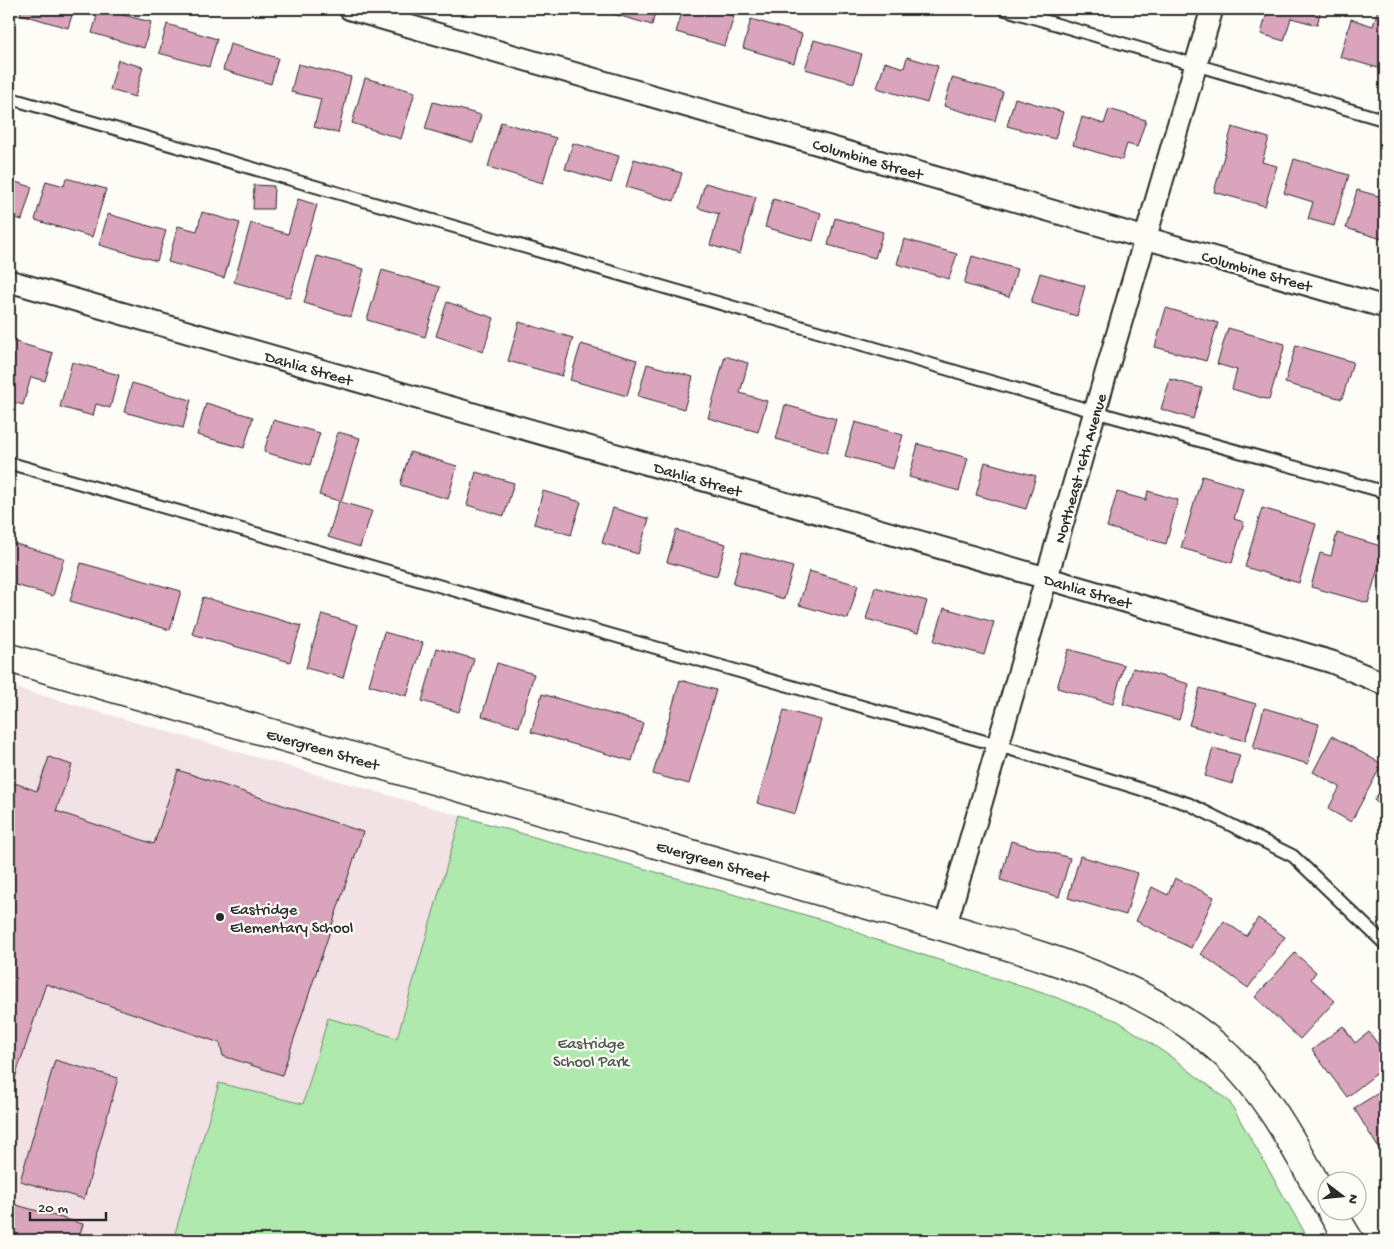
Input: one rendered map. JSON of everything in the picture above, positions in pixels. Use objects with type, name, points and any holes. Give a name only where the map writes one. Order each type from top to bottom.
[{"type":"street","name":"Columbine Street","points":[[350,9],[1385,307]]},
{"type":"street","name":"Northeast 16th Avenue","points":[[945,927],[997,744],[1147,238],[1212,9]]},
{"type":"street","name":"Dahlia Street","points":[[9,281],[1046,578],[1332,662],[1385,684]]},
{"type":"street","name":"Evergreen Street","points":[[9,658],[945,927],[1080,969],[1137,994],[1186,1022],[1226,1056],[1256,1088],[1287,1133],[1316,1184]]},
{"type":"street","points":[[1338,1222],[1348,1240]]},
{"type":"lane","points":[[1004,9],[1385,120]]},
{"type":"lane","points":[[9,98],[1096,412],[1385,492]]},
{"type":"lane","points":[[9,463],[997,744],[1188,804],[1294,856],[1385,944]]},
{"type":"shaded area","name":"Eastridge Elementary School","points":[[9,686],[461,816],[397,1038],[328,1019],[303,1104],[219,1083],[173,1240],[9,1240]]},
{"type":"green space","name":"Eastridge School Park","points":[[461,816],[847,927],[870,938],[1055,997],[1118,1021],[1174,1059],[1229,1101],[1309,1240],[173,1240],[219,1083],[303,1104],[328,1018],[397,1038]]},
{"type":"building","points":[[22,9],[74,9],[68,28],[20,14]]},
{"type":"building","points":[[99,9],[151,22],[144,48],[92,33]]},
{"type":"building","points":[[604,9],[656,9],[652,25],[603,11]]},
{"type":"building","points":[[683,9],[708,9],[734,16],[725,46],[676,32]]},
{"type":"building","points":[[1268,9],[1321,9],[1317,25],[1291,18],[1284,41],[1261,34]]},
{"type":"building","points":[[1378,9],[1385,9],[1385,70],[1340,57],[1351,19],[1373,26]]},
{"type":"building","points":[[751,19],[802,34],[794,63],[743,48]]},
{"type":"building","points":[[167,24],[217,39],[209,67],[159,53]]},
{"type":"building","points":[[814,40],[862,54],[854,83],[805,69]]},
{"type":"building","points":[[230,44],[278,58],[271,84],[223,70]]},
{"type":"building","points":[[907,57],[938,66],[927,103],[877,88],[885,62],[904,68]]},
{"type":"building","points":[[118,60],[143,67],[135,97],[110,90]]},
{"type":"building","points":[[298,64],[351,77],[338,133],[314,127],[321,99],[291,92]]},
{"type":"building","points":[[365,78],[415,92],[401,139],[352,123]]},
{"type":"building","points":[[952,78],[1003,92],[995,121],[944,106]]},
{"type":"building","points":[[1015,98],[1063,112],[1055,139],[1007,126]]},
{"type":"building","points":[[433,102],[481,115],[473,143],[425,129]]},
{"type":"building","points":[[1109,109],[1146,120],[1137,147],[1127,144],[1122,160],[1073,145],[1082,117],[1104,124]]},
{"type":"building","points":[[501,122],[556,138],[543,183],[488,167]]},
{"type":"building","points":[[1232,127],[1269,138],[1262,162],[1277,166],[1265,206],[1214,192]]},
{"type":"building","points":[[573,143],[619,156],[611,183],[565,169]]},
{"type":"building","points":[[634,159],[682,173],[674,201],[626,187]]},
{"type":"building","points":[[1294,159],[1349,175],[1334,226],[1308,219],[1313,202],[1284,193]]},
{"type":"building","points":[[66,178],[106,189],[92,237],[35,220],[46,181],[64,186]]},
{"type":"building","points":[[9,180],[32,187],[22,220],[9,216]]},
{"type":"building","points":[[705,183],[756,197],[740,254],[710,245],[719,214],[698,208]]},
{"type":"building","points":[[254,185],[274,186],[273,209],[253,209]]},
{"type":"building","points":[[1385,185],[1385,240],[1346,228],[1357,190],[1382,197]]},
{"type":"building","points":[[298,199],[317,205],[290,298],[234,282],[251,223],[288,234]]},
{"type":"building","points":[[773,199],[821,213],[813,241],[765,227]]},
{"type":"building","points":[[202,212],[240,223],[224,278],[168,262],[178,226],[197,231]]},
{"type":"building","points":[[108,214],[166,231],[157,261],[99,245]]},
{"type":"building","points":[[835,218],[883,232],[875,258],[828,245]]},
{"type":"building","points":[[904,239],[957,254],[949,279],[897,264]]},
{"type":"building","points":[[317,256],[364,269],[351,317],[304,303]]},
{"type":"building","points":[[972,256],[1017,269],[1009,297],[964,284]]},
{"type":"building","points":[[382,270],[440,287],[425,337],[367,320]]},
{"type":"building","points":[[1040,273],[1085,286],[1077,316],[1031,303]]},
{"type":"building","points":[[447,302],[494,318],[483,352],[436,336]]},
{"type":"building","points":[[1166,308],[1218,323],[1206,361],[1155,347]]},
{"type":"building","points":[[519,322],[573,338],[562,376],[508,361]]},
{"type":"building","points":[[1228,328],[1285,344],[1269,400],[1232,389],[1237,370],[1217,364]]},
{"type":"building","points":[[9,340],[53,353],[45,381],[31,377],[23,405],[9,401]]},
{"type":"building","points":[[581,344],[637,360],[627,396],[570,380]]},
{"type":"building","points":[[1296,345],[1353,362],[1342,399],[1285,383]]},
{"type":"building","points":[[725,356],[748,363],[740,393],[767,401],[758,432],[708,418]]},
{"type":"building","points":[[72,362],[119,375],[110,408],[96,404],[93,416],[60,407]]},
{"type":"building","points":[[647,364],[693,377],[684,409],[638,396]]},
{"type":"building","points":[[1170,379],[1202,388],[1193,419],[1161,409]]},
{"type":"building","points":[[132,383],[191,400],[183,428],[124,412]]},
{"type":"building","points":[[206,403],[253,417],[244,448],[197,435]]},
{"type":"building","points":[[785,405],[836,419],[827,453],[776,439]]},
{"type":"building","points":[[273,420],[320,433],[310,465],[264,452]]},
{"type":"building","points":[[855,422],[903,435],[893,469],[845,456]]},
{"type":"building","points":[[338,432],[360,438],[341,502],[372,511],[360,547],[328,537],[339,501],[319,495]]},
{"type":"building","points":[[918,444],[968,458],[959,491],[909,477]]},
{"type":"building","points":[[410,452],[457,466],[448,499],[400,485]]},
{"type":"building","points":[[985,462],[1036,476],[1026,509],[976,495]]},
{"type":"building","points":[[476,472],[514,483],[504,516],[467,505]]},
{"type":"building","points":[[1202,476],[1243,488],[1234,519],[1244,522],[1232,563],[1181,548]]},
{"type":"building","points":[[543,491],[581,502],[571,535],[534,524]]},
{"type":"building","points":[[1148,491],[1178,500],[1166,544],[1107,527],[1117,492],[1146,500]]},
{"type":"building","points":[[613,508],[649,519],[638,554],[602,543]]},
{"type":"building","points":[[1262,508],[1316,524],[1299,583],[1245,567]]},
{"type":"building","points":[[676,530],[726,544],[717,576],[667,562]]},
{"type":"building","points":[[1337,533],[1384,547],[1368,603],[1311,587],[1320,553],[1331,556]]},
{"type":"building","points":[[9,542],[64,558],[53,596],[9,583]]},
{"type":"building","points":[[742,552],[793,567],[784,599],[733,584]]},
{"type":"building","points":[[81,563],[181,591],[170,630],[70,601]]},
{"type":"building","points":[[809,571],[858,585],[848,619],[799,605]]},
{"type":"building","points":[[875,587],[927,601],[918,633],[866,619]]},
{"type":"building","points":[[203,597],[301,626],[290,662],[192,634]]},
{"type":"building","points":[[944,608],[994,622],[984,655],[934,641]]},
{"type":"building","points":[[322,614],[358,625],[343,678],[306,668]]},
{"type":"building","points":[[384,632],[423,643],[407,696],[369,685]]},
{"type":"building","points":[[437,648],[474,659],[459,712],[422,701]]},
{"type":"building","points":[[1068,649],[1124,665],[1113,704],[1057,688]]},
{"type":"building","points":[[497,663],[534,674],[519,727],[482,716]]},
{"type":"building","points":[[1133,668],[1189,684],[1179,720],[1123,704]]},
{"type":"building","points":[[680,680],[716,690],[689,784],[653,774]]},
{"type":"building","points":[[1200,688],[1256,704],[1245,741],[1189,725]]},
{"type":"building","points":[[542,694],[643,723],[632,761],[531,732]]},
{"type":"building","points":[[1264,708],[1319,724],[1308,764],[1253,748]]},
{"type":"building","points":[[784,710],[821,720],[795,814],[757,803]]},
{"type":"building","points":[[1332,736],[1382,764],[1351,822],[1328,809],[1340,787],[1313,772]]},
{"type":"building","points":[[1213,748],[1240,755],[1232,784],[1205,776]]},
{"type":"building","points":[[49,757],[72,765],[56,811],[154,844],[178,770],[363,832],[282,1075],[223,1056],[220,1043],[46,984],[9,1096],[9,781],[37,791]]},
{"type":"building","points":[[1385,785],[1385,809],[1374,800]]},
{"type":"building","points":[[1011,841],[1070,858],[1059,897],[1000,880]]},
{"type":"building","points":[[1080,856],[1138,873],[1126,915],[1068,898]]},
{"type":"building","points":[[1175,878],[1214,897],[1191,948],[1136,921],[1152,887],[1168,895]]},
{"type":"building","points":[[1258,918],[1285,937],[1248,988],[1201,954],[1224,921],[1246,936]]},
{"type":"building","points":[[1295,953],[1316,972],[1311,979],[1335,1001],[1300,1039],[1255,997]]},
{"type":"building","points":[[1343,1026],[1355,1043],[1369,1032],[1385,1054],[1385,1067],[1347,1097],[1312,1050]]},
{"type":"building","points":[[55,1060],[118,1078],[84,1199],[20,1181]]},
{"type":"building","points":[[1385,1089],[1385,1156],[1384,1157],[1354,1108]]},
{"type":"building","points":[[13,1204],[83,1224],[78,1240],[9,1240],[9,1220]]},
{"type":"place","name":"Eastridge Elementary School","points":[[220,917]]}]
